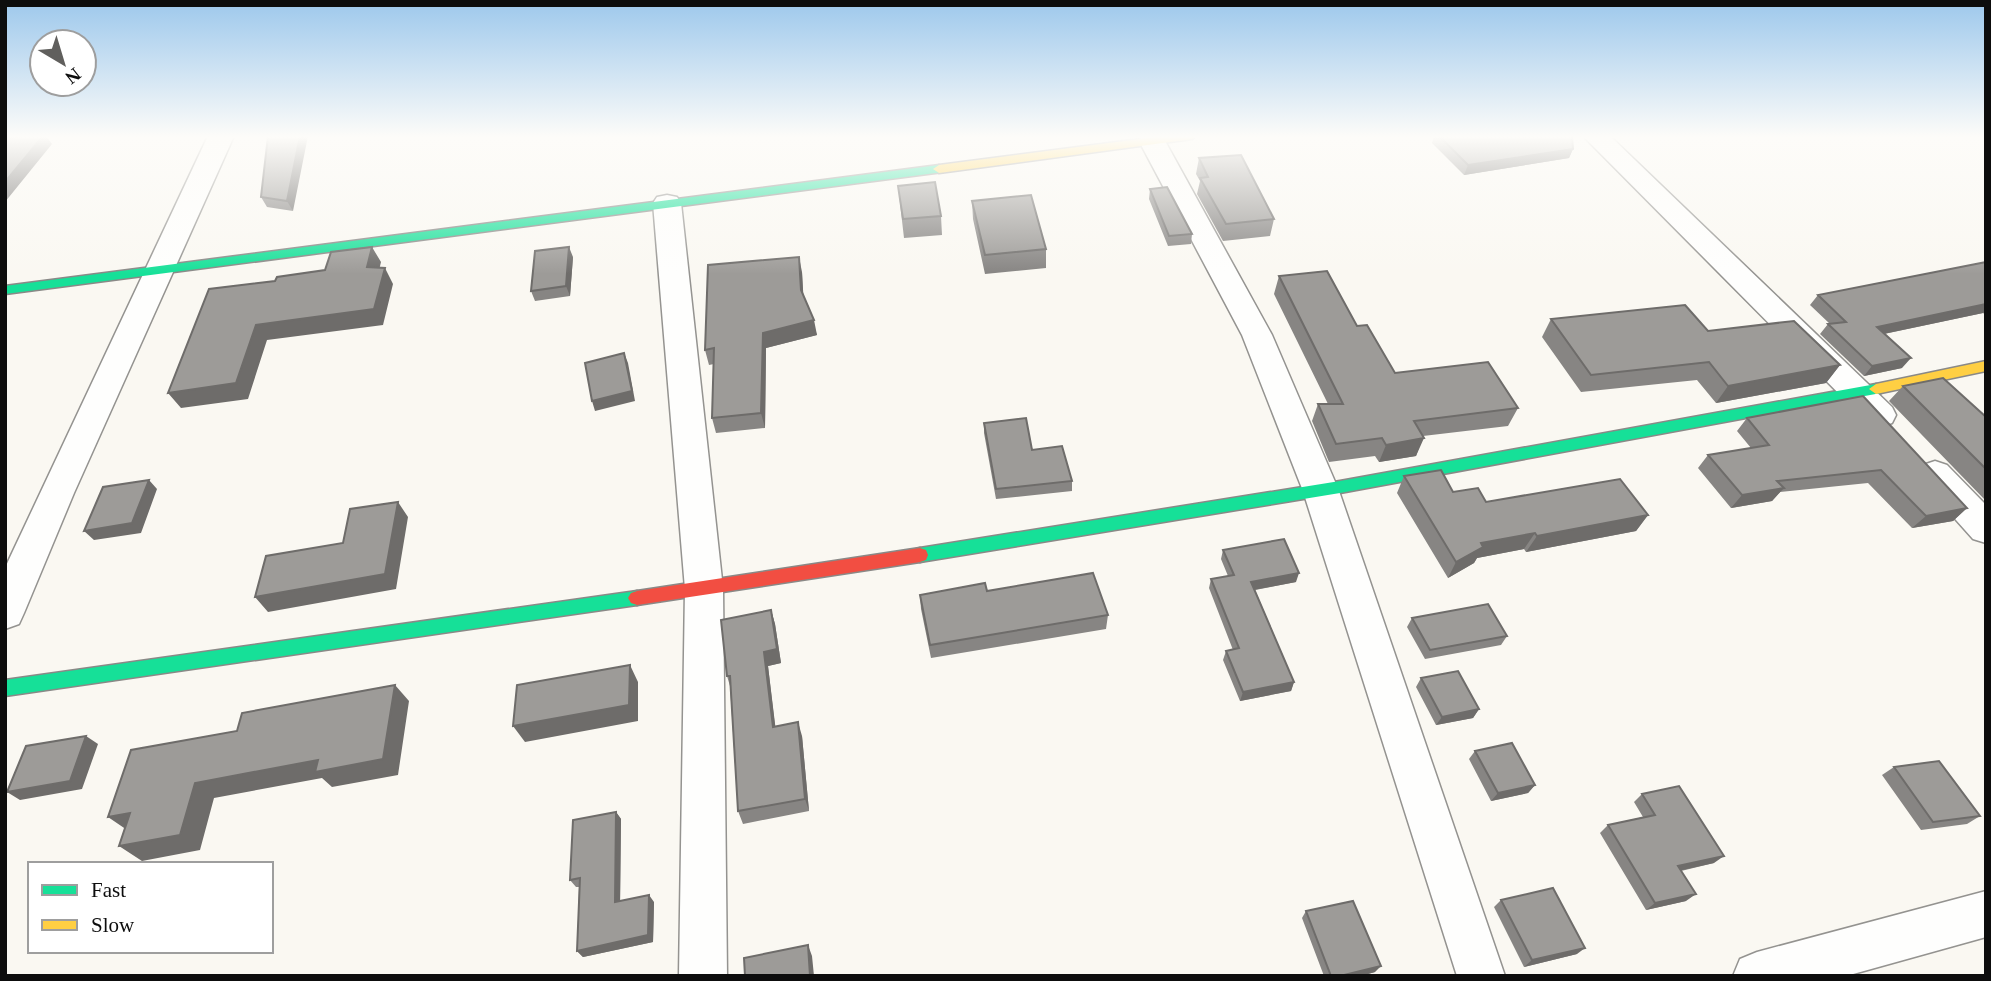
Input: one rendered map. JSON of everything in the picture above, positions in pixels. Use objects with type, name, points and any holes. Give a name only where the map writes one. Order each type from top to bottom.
[{"type":"main road","points":[[5,290],[820,182]]},
{"type":"main road","points":[[5,688],[704,589],[1321,491],[1859,393],[1986,366]]},
{"type":"street","points":[[5,613],[42,523],[163,270],[201,182]]},
{"type":"street","points":[[1174,182],[1256,335],[1321,491],[1481,976]]},
{"type":"street","points":[[1642,182],[1859,393],[1986,529]]},
{"type":"street","points":[[667,203],[704,589],[702,976]]},
{"type":"street","points":[[1757,976],[1986,914]]},
{"type":"building","points":[[263,182],[291,182],[287,201],[261,197]]},
{"type":"building","points":[[935,182],[941,216],[903,219],[898,186]]},
{"type":"building","points":[[1202,182],[1255,182],[1274,219],[1226,224]]},
{"type":"building","points":[[1167,187],[1192,234],[1169,236],[1150,189]]},
{"type":"building","points":[[1031,195],[1046,249],[985,255],[972,201]]},
{"type":"building","points":[[372,247],[367,267],[385,268],[374,309],[256,325],[236,383],[168,393],[209,289],[275,281],[277,277],[325,270],[331,252]]},
{"type":"building","points":[[569,247],[566,286],[531,291],[535,251]]},
{"type":"building","points":[[799,257],[801,290],[814,320],[763,333],[761,413],[712,418],[714,348],[705,350],[708,265]]},
{"type":"building","points":[[1986,262],[1986,304],[1877,327],[1911,358],[1872,366],[1828,324],[1846,322],[1818,295]]},
{"type":"building","points":[[1327,271],[1357,326],[1367,325],[1395,373],[1488,362],[1518,408],[1414,421],[1424,438],[1386,445],[1382,438],[1336,444],[1318,404],[1343,404],[1279,276]]},
{"type":"building","points":[[1685,305],[1708,331],[1794,321],[1840,365],[1728,386],[1709,362],[1591,375],[1551,319]]},
{"type":"building","points":[[624,353],[632,391],[592,401],[585,363]]},
{"type":"building","points":[[1943,378],[1986,417],[1986,469],[1903,386]]},
{"type":"building","points":[[1863,396],[1967,508],[1926,516],[1881,470],[1777,481],[1784,488],[1742,495],[1708,455],[1769,445],[1747,418]]},
{"type":"building","points":[[1026,418],[1032,450],[1062,446],[1072,481],[996,489],[984,423]]},
{"type":"building","points":[[1441,470],[1453,492],[1478,488],[1486,502],[1620,479],[1648,515],[1537,536],[1535,533],[1481,543],[1483,547],[1456,562],[1404,476]]},
{"type":"building","points":[[149,480],[132,523],[84,531],[103,487]]},
{"type":"building","points":[[398,502],[385,574],[255,597],[266,556],[343,543],[350,509]]},
{"type":"building","points":[[1284,539],[1299,573],[1251,582],[1294,682],[1243,692],[1226,651],[1239,648],[1211,579],[1234,575],[1223,550]]},
{"type":"building","points":[[1093,573],[1108,615],[930,645],[920,595],[985,583],[987,591]]},
{"type":"building","points":[[1488,604],[1507,636],[1430,650],[1412,618]]},
{"type":"building","points":[[771,610],[777,649],[764,652],[773,727],[798,722],[805,799],[738,811],[730,676],[727,676],[721,620]]},
{"type":"building","points":[[630,665],[629,705],[513,726],[517,685]]},
{"type":"building","points":[[1458,671],[1479,709],[1442,717],[1421,678]]},
{"type":"building","points":[[395,685],[383,759],[315,772],[318,760],[195,783],[180,835],[119,846],[130,813],[108,817],[131,750],[237,731],[242,713]]},
{"type":"building","points":[[86,736],[70,781],[7,792],[26,746]]},
{"type":"building","points":[[1512,743],[1535,785],[1498,793],[1475,751]]},
{"type":"building","points":[[1939,761],[1980,816],[1933,822],[1894,767]]},
{"type":"building","points":[[1679,786],[1724,856],[1678,866],[1696,894],[1655,903],[1608,825],[1655,815],[1642,794]]},
{"type":"building","points":[[616,812],[615,902],[649,895],[648,935],[577,951],[580,878],[570,880],[573,820]]},
{"type":"building","points":[[1553,888],[1585,948],[1532,960],[1501,900]]},
{"type":"building","points":[[1353,901],[1381,966],[1331,976],[1306,911]]},
{"type":"building","points":[[808,945],[810,976],[745,976],[744,958]]},
{"type":"traffic: fast","points":[[5,290],[840,182]]},
{"type":"traffic: fast","points":[[920,555],[1340,487],[1876,389]]},
{"type":"traffic: fast","points":[[5,688],[637,598]]},
{"type":"traffic: slow","points":[[1876,389],[1986,366]]},
{"type":"traffic: jam","points":[[637,598],[920,555]]}]
